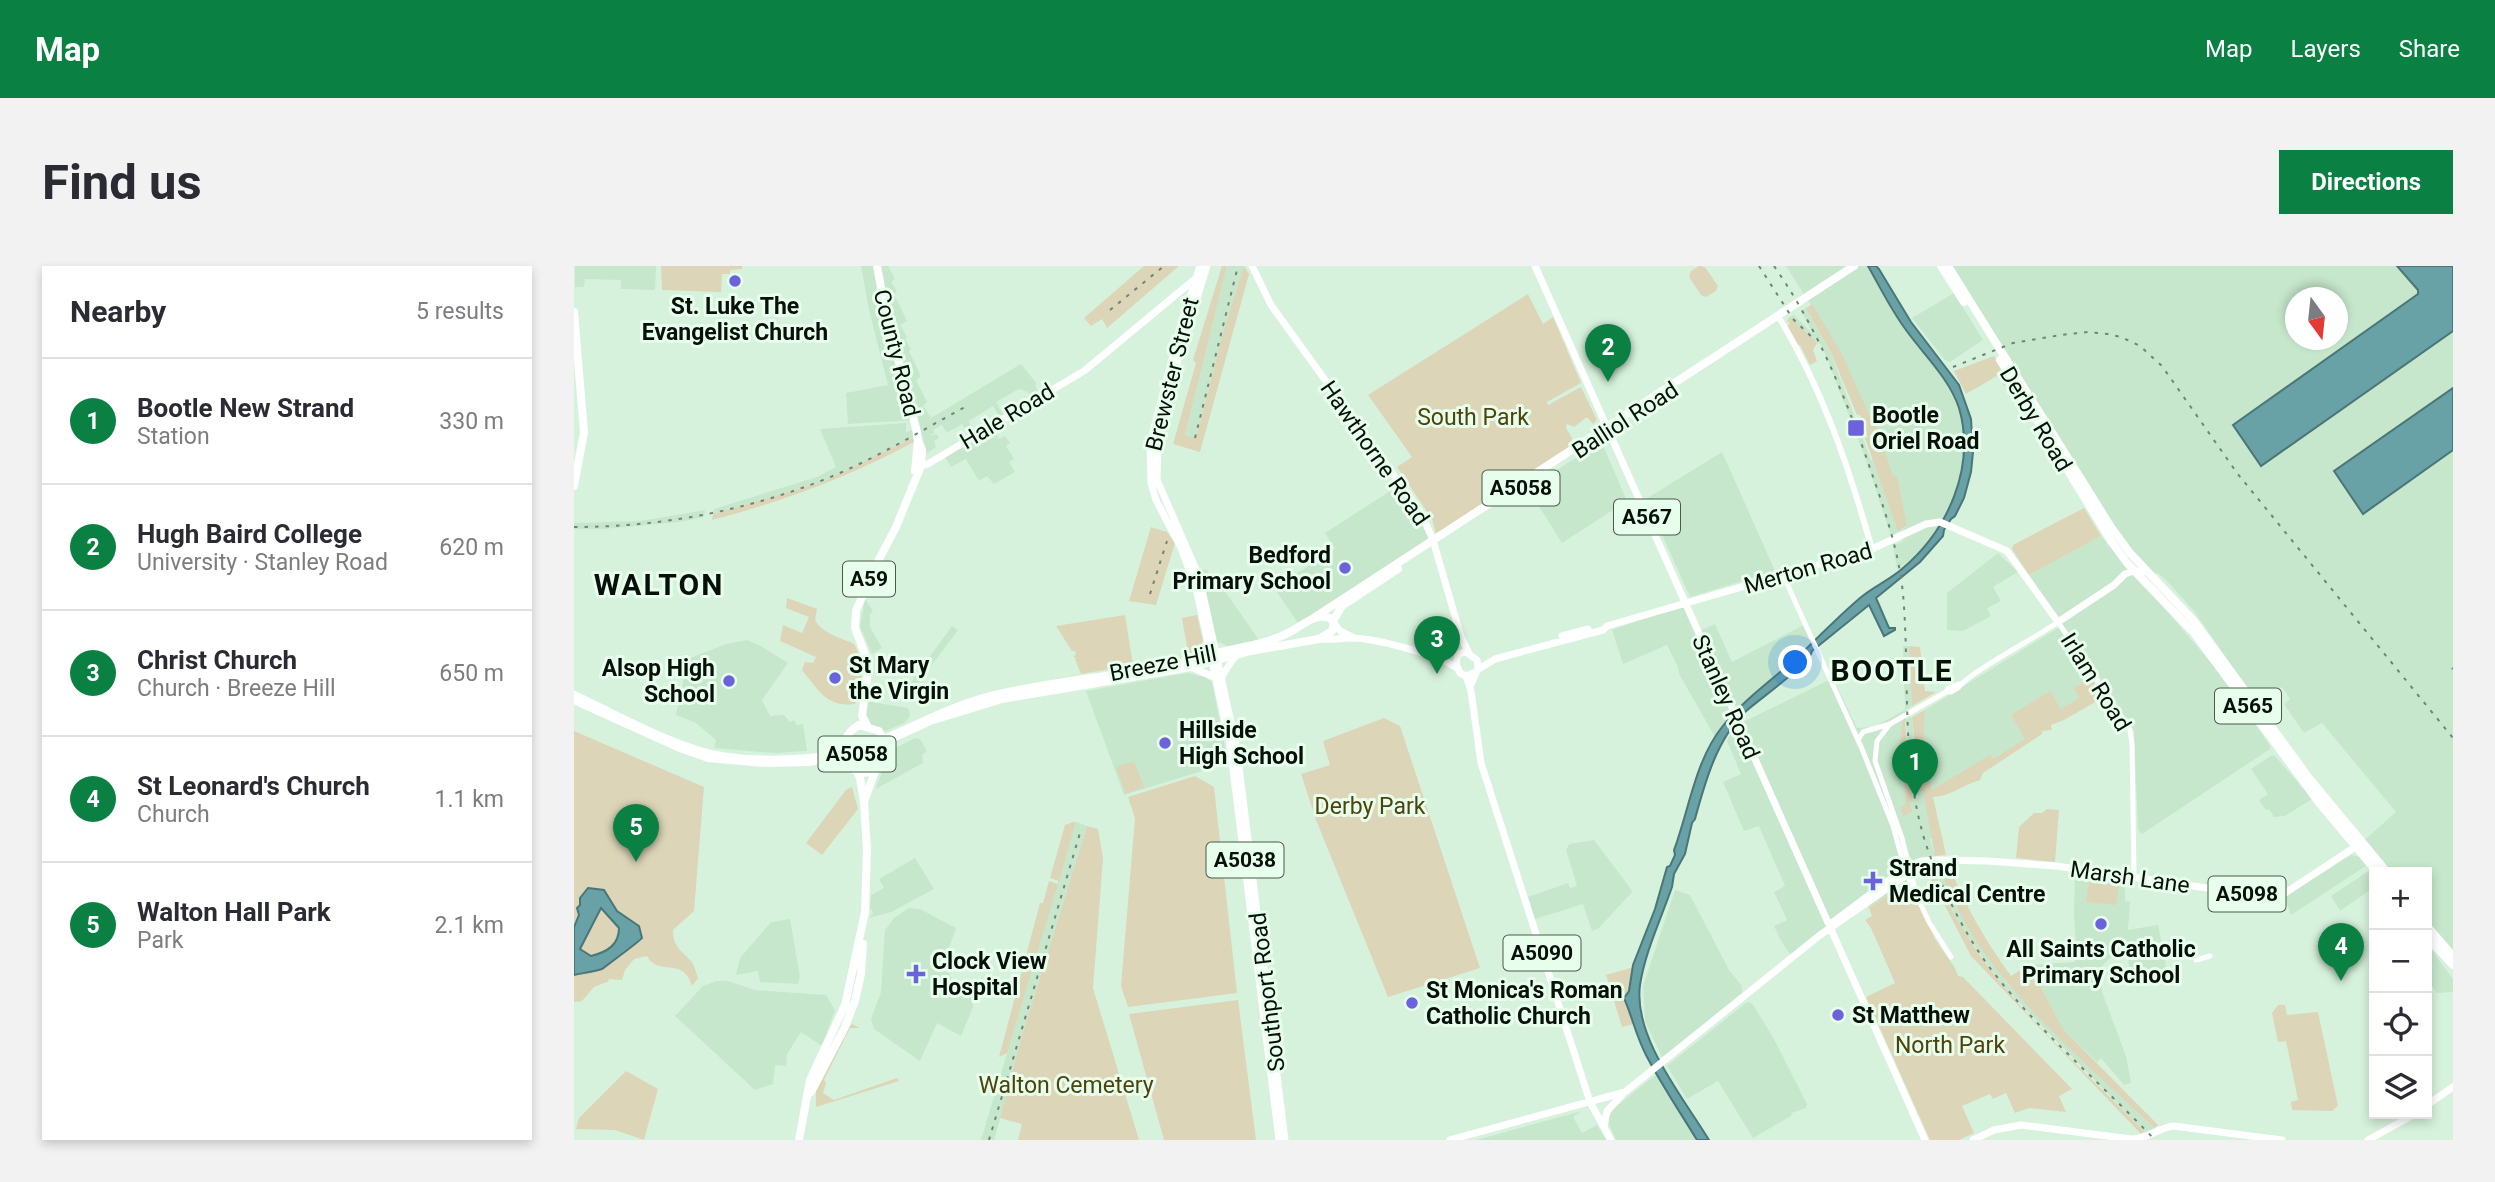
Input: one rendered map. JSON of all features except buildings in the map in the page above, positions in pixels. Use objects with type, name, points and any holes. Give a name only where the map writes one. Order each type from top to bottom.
[{"type":"highway","name":"County Road","points":[[877,266],[885,309],[922,450],[922,464]]},
{"type":"highway","name":"A5058","points":[[1781,317],[1848,270],[1862,266]]},
{"type":"highway","name":"Derby Road","points":[[1941,266],[1995,346]]},
{"type":"highway","name":"Derby Road","points":[[1948,266],[2095,517],[2136,573]]},
{"type":"highway","points":[[574,312],[584,432],[574,486]]},
{"type":"highway","name":"Balliol Road","points":[[1434,543],[1781,317]]},
{"type":"highway","points":[[574,348],[580,431],[574,468]]},
{"type":"highway","name":"Derby Road","points":[[2000,355],[2111,527],[2114,537],[2132,561],[2136,573]]},
{"type":"highway","name":"A59","points":[[867,725],[862,716],[869,665],[855,628],[856,611],[922,464]]},
{"type":"highway","name":"A5058","points":[[1313,619],[1434,543]]},
{"type":"highway","name":"A5058","points":[[1319,639],[1332,631],[1342,606],[1434,543]]},
{"type":"highway","name":"A565","points":[[2136,573],[2178,614],[2320,804],[2382,867]]},
{"type":"highway","name":"A565","points":[[2136,573],[2194,621],[2374,867]]},
{"type":"highway","points":[[1313,619],[1320,616],[1334,622]]},
{"type":"highway","name":"Breeze Hill","points":[[986,700],[1214,658],[1278,638],[1313,619]]},
{"type":"highway","name":"Breeze Hill","points":[[1235,652],[1319,639]]},
{"type":"highway","name":"A59","points":[[842,747],[867,686]]},
{"type":"highway","name":"A5058","points":[[574,695],[687,746],[714,755],[754,760]]},
{"type":"highway","name":"A5058","points":[[574,700],[708,758],[810,762],[851,756],[951,711],[986,700]]},
{"type":"highway","points":[[878,731],[890,730],[961,701],[986,700]]},
{"type":"highway","points":[[882,754],[888,747],[986,700]]},
{"type":"highway","points":[[850,732],[859,725],[867,725],[878,731],[885,743],[864,802]]},
{"type":"highway","points":[[687,746],[757,755],[794,756],[842,747],[841,755],[846,765],[857,772],[868,773],[876,768]]},
{"type":"highway","points":[[823,766],[825,752]]},
{"type":"highway","points":[[708,758],[723,764],[744,767],[846,765]]},
{"type":"highway","points":[[799,1140],[808,1096],[844,1029],[861,976],[868,866],[864,802],[857,772]]},
{"type":"highway","points":[[2430,930],[2453,956]]},
{"type":"highway","points":[[2432,942],[2453,965]]},
{"type":"main road","name":"Brewster Street","points":[[1154,481],[1150,447],[1189,290],[1200,266]]},
{"type":"main road","name":"Brewster Street","points":[[1154,481],[1158,437],[1180,351],[1207,266]]},
{"type":"main road","name":"Hawthorne Road","points":[[1252,266],[1264,293],[1281,319],[1427,525],[1461,637],[1472,655]]},
{"type":"main road","name":"Stanley Road","points":[[1535,266],[1922,1140]]},
{"type":"main road","name":"Hale Road","points":[[922,464],[1084,371],[1189,290]]},
{"type":"main road","points":[[1781,317],[1828,412],[1854,484],[1872,550]]},
{"type":"main road","name":"Southport Road","points":[[1154,481],[1199,576],[1233,765],[1279,1140]]},
{"type":"main road","name":"Merton Road","points":[[1476,671],[1495,659],[1603,630],[1607,626],[1872,550],[1933,523],[1946,524],[2003,548]]},
{"type":"main road","name":"Irlam Road","points":[[2003,548],[2018,564],[2058,622]]},
{"type":"main road","points":[[2058,622],[2136,573]]},
{"type":"main road","name":"Breeze Hill","points":[[1334,622],[1340,631],[1352,638]]},
{"type":"main road","name":"Hawthorne Road","points":[[1459,654],[1461,637]]},
{"type":"main road","name":"Breeze Hill","points":[[1319,639],[1352,638],[1377,642],[1441,659],[1457,668]]},
{"type":"main road","points":[[1211,640],[1235,652],[1233,659],[1218,678],[1193,663],[1211,640]]},
{"type":"main road","points":[[1441,659],[1459,654],[1472,655]]},
{"type":"main road","name":"A5090","points":[[1459,654],[1457,668],[1466,676],[1471,691],[1481,763],[1590,1102],[1611,1140]]},
{"type":"main road","name":"Merton Road","points":[[1472,655],[1495,659]]},
{"type":"main road","name":"A5090","points":[[1471,691],[1478,665],[1472,655]]},
{"type":"main road","points":[[1466,676],[1476,671]]},
{"type":"main road","name":"Southport Road","points":[[1218,678],[1240,770],[1285,1140]]},
{"type":"main road","name":"Marsh Lane","points":[[1604,1128],[1607,1111],[1627,1090],[1829,929],[1908,869],[1924,862],[1949,859],[2056,866],[2255,895],[2277,895],[2285,893],[2359,844]]},
{"type":"main road","points":[[2432,1102],[2453,1087]]},
{"type":"main road","name":"Marsh Lane","points":[[1590,1102],[1627,1090]]},
{"type":"main road","name":"A5098","points":[[1450,1140],[1590,1102]]},
{"type":"main road","points":[[2368,1140],[2406,1119]]},
{"type":"main road","points":[[1973,1140],[1994,1130],[2021,1125],[2136,1140],[2173,1126],[2282,1140]]},
{"type":"street","points":[[1783,575],[1849,717],[1929,922],[1951,957]]},
{"type":"street","points":[[1858,740],[1862,733],[1890,724],[1947,691],[1958,688],[1959,684],[2058,622]]},
{"type":"street","name":"Irlam Road","points":[[2058,622],[2130,730],[2134,877]]},
{"type":"street","points":[[1849,717],[1862,733]]},
{"type":"street","points":[[1862,749],[1869,751],[1890,724]]},
{"type":"street","points":[[1870,731],[1877,743],[1876,766],[1895,815],[1908,869]]},
{"type":"street","points":[[2196,960],[2210,956]]},
{"type":"shaded area","points":[[575,266],[656,266],[655,290],[621,289],[621,280],[585,279],[584,287],[575,287]]},
{"type":"shaded area","points":[[861,266],[888,266],[895,279],[891,282],[897,291],[894,294],[907,321],[900,325],[921,376],[916,380],[927,402],[923,406],[931,418],[1021,364],[1037,384],[1035,385],[1039,393],[1031,398],[1028,392],[1019,389],[996,402],[1003,414],[999,416],[993,406],[969,421],[972,432],[969,434],[962,424],[947,433],[942,425],[929,436],[937,434],[939,438],[934,441],[936,447],[927,453],[920,426],[914,420],[848,424],[846,393],[888,385]]},
{"type":"shaded area","points":[[1227,266],[1244,266],[1224,329],[1196,438],[1185,435]]},
{"type":"shaded area","points":[[1786,266],[1868,266],[1906,330],[1944,379],[1958,408],[1965,446],[1962,471],[1953,499],[1938,531],[1914,557],[1897,569],[1893,546],[1903,541],[1901,531],[1907,525],[1896,476],[1893,477],[1842,354]]},
{"type":"shaded area","points":[[1948,266],[2453,266],[2453,956],[2432,932],[2432,867],[2383,867],[2362,842],[2396,812],[2322,723],[2304,733],[2284,704],[2290,699],[2282,687],[2258,704],[2194,611],[2165,579],[2157,573],[2152,576],[2130,553]]},
{"type":"shaded area","points":[[1954,293],[1983,340],[1950,362],[1945,360],[1912,318]]},
{"type":"shaded area","points":[[1806,308],[1831,354],[1873,460],[1898,532],[1891,536],[1867,463],[1821,345],[1810,338],[1790,317],[1794,315],[1813,334],[1801,311]]},
{"type":"shaded area","points":[[906,423],[906,432],[912,430],[913,438],[856,467],[823,482],[713,514],[714,509],[817,477],[836,467],[820,429]]},
{"type":"shaded area","points":[[993,428],[999,439],[1005,436],[1010,443],[1006,446],[1014,459],[1009,462],[1015,472],[994,484],[987,476],[979,481],[966,459],[951,467],[945,457]]},
{"type":"shaded area","points":[[1601,441],[1627,501],[1562,543],[1528,489]]},
{"type":"shaded area","points":[[1722,452],[1775,571],[1690,597],[1646,499]]},
{"type":"shaded area","name":"Bedford Primary School","points":[[1398,486],[1418,515],[1429,537],[1427,542],[1298,623],[1274,588],[1335,549],[1325,533]]},
{"type":"shaded area","points":[[705,510],[704,517],[680,522],[574,529],[574,523],[641,521]]},
{"type":"shaded area","points":[[2101,536],[2218,671],[2270,749],[2142,834],[2138,830],[2134,731],[2099,676],[2090,677],[2073,688],[2079,698],[2061,709],[2050,692],[2011,715],[2026,739],[1993,759],[1979,762],[1930,790],[1924,741],[1925,710],[2063,625],[2029,575]]},
{"type":"shaded area","points":[[1998,553],[2018,572],[1993,587],[2001,601],[1987,608],[1991,616],[1963,631],[1947,630],[1947,593]]},
{"type":"shaded area","points":[[1207,570],[1227,594],[1259,640],[1230,647],[1216,641],[1200,571]]},
{"type":"shaded area","points":[[865,599],[873,611],[870,614],[870,627],[882,648],[872,654],[860,627]]},
{"type":"shaded area","points":[[1685,604],[1697,632],[1715,624],[1732,662],[1804,625],[1812,643],[1757,691],[1715,737],[1679,674],[1667,645],[1623,664],[1612,630]]},
{"type":"shaded area","points":[[952,626],[958,630],[914,689],[909,685]]},
{"type":"shaded area","name":"Alsop High School","points":[[747,640],[788,663],[762,700],[770,716],[784,715],[790,722],[794,720],[797,725],[803,724],[807,751],[774,753],[714,748],[716,740],[696,723],[676,715],[688,659],[726,644]]},
{"type":"shaded area","points":[[1903,646],[1909,646],[1912,706],[1906,710],[1906,719],[1912,717],[1916,773],[1923,790],[1933,838],[1930,839],[1935,856],[1930,858],[1932,864],[1937,864],[1973,936],[2007,983],[2056,1035],[2154,1128],[2145,1132],[2003,986],[1959,924],[1932,865],[1869,908],[1865,903],[1793,958],[1781,941],[1774,926],[1787,920],[1774,892],[1785,886],[1759,826],[1744,831],[1723,782],[1741,774],[1727,741],[1733,729],[1833,678],[1857,728],[1874,727],[1905,710]],"holes":[[[1906,721],[1913,800],[1903,815],[1901,807],[1907,804],[1900,741],[1902,723]]]},
{"type":"shaded area","name":"Hillside High School","points":[[1187,673],[1205,677],[1212,682],[1228,763],[1124,795],[1086,691]]},
{"type":"shaded area","points":[[865,701],[908,708],[910,715],[906,722],[886,731],[879,731],[867,725]]},
{"type":"shaded area","points":[[915,738],[920,739],[927,751],[922,755],[923,763],[876,789],[889,751]]},
{"type":"shaded area","points":[[2272,755],[2312,799],[2285,816],[2274,817],[2269,809],[2266,810],[2259,800],[2268,794],[2251,769]]},
{"type":"shaded area","points":[[1076,822],[1087,826],[1023,1032],[994,1140],[981,1140]]},
{"type":"shaded area","points":[[1594,840],[1632,892],[1598,929],[1592,931],[1583,904],[1535,919],[1528,897],[1568,883],[1570,888],[1577,886],[1566,850],[1569,844]]},
{"type":"shaded area","points":[[2351,855],[2360,857],[2366,866],[2291,915],[2286,896]]},
{"type":"shaded area","points":[[915,858],[934,889],[891,912],[868,918],[873,914],[870,909],[871,895],[884,888],[879,879]]},
{"type":"shaded area","points":[[2369,871],[2369,891],[2340,911],[2331,896]]},
{"type":"shaded area","points":[[2075,873],[2125,880],[2125,901],[2130,902],[2128,930],[2158,925],[2167,971],[2130,976],[2128,957],[2110,958],[2101,967],[2102,992],[2126,1056],[2131,1083],[2124,1085],[2101,1058],[2097,1062],[2063,1029],[2029,965],[2075,962]]},
{"type":"shaded area","points":[[1675,890],[1690,895],[1729,970],[1742,986],[1742,993],[1662,1057],[1645,1021],[1643,986]]},
{"type":"shaded area","name":"Clock View Hospital","points":[[909,908],[920,909],[956,928],[944,962],[952,980],[971,993],[973,1007],[961,1036],[937,1023],[920,1061],[874,1029],[871,1019],[881,992],[885,930],[894,918]]},
{"type":"shaded area","points":[[790,919],[800,977],[798,984],[760,982],[758,971],[736,975],[740,958],[771,922]]},
{"type":"shaded area","points":[[2432,951],[2453,979],[2453,992],[2437,993],[2432,986]]},
{"type":"shaded area","points":[[717,981],[728,981],[755,990],[826,995],[835,1010],[822,1046],[801,1032],[787,1054],[786,1066],[775,1065],[773,1084],[755,1090],[675,1016],[703,986]]},
{"type":"shaded area","points":[[1747,1002],[1752,1003],[1774,1039],[1807,1104],[1806,1108],[1792,1113],[1753,1138],[1718,1081],[1687,1099],[1667,1066]]},
{"type":"shaded area","points":[[1657,1074],[1697,1140],[1616,1140],[1609,1124],[1614,1108]]},
{"type":"shaded area","points":[[1582,1111],[1573,1117],[1582,1133],[1597,1125],[1606,1140],[1476,1140]]},
{"type":"green space","points":[[661,266],[742,266],[742,269],[722,274],[721,292],[662,290]]},
{"type":"green space","points":[[1144,266],[1179,266],[1107,328],[1102,319],[1091,326],[1084,318]]},
{"type":"green space","points":[[1222,266],[1227,266],[1185,435],[1196,438],[1224,329],[1244,266],[1249,274],[1200,452],[1173,444],[1196,363],[1193,360]]},
{"type":"green space","points":[[1699,266],[1705,267],[1718,286],[1716,291],[1706,297],[1701,295],[1689,277],[1691,271]]},
{"type":"green space","name":"South Park","points":[[1528,294],[1543,324],[1553,317],[1581,383],[1547,402],[1548,405],[1581,387],[1597,420],[1593,424],[1587,417],[1574,427],[1567,424],[1566,428],[1572,438],[1570,448],[1436,534],[1432,519],[1397,467],[1412,457],[1368,395]]},
{"type":"green space","points":[[1812,304],[1842,354],[1871,419],[1874,418],[1893,476],[1897,476],[1907,525],[1898,532],[1865,438],[1868,437],[1860,415],[1857,415],[1831,353],[1806,308]]},
{"type":"green space","points":[[1790,317],[1817,343],[1813,350],[1817,361],[1810,365],[1787,326],[1790,324],[1787,320]]},
{"type":"green space","points":[[1994,356],[2010,382],[2004,386],[1997,376],[1966,394],[1954,371]]},
{"type":"green space","points":[[913,438],[914,442],[840,477],[765,505],[712,520],[713,514],[823,482]]},
{"type":"green space","points":[[2084,508],[2101,536],[2029,575],[2012,549],[2013,545]]},
{"type":"green space","points":[[1151,527],[1167,532],[1175,543],[1156,605],[1129,601]]},
{"type":"green space","points":[[787,598],[817,609],[815,620],[823,629],[854,644],[862,674],[855,704],[837,703],[824,696],[802,670],[805,662],[813,663],[816,657],[780,641],[783,625],[802,633],[809,617],[786,608]]},
{"type":"green space","points":[[1125,615],[1133,665],[1081,674],[1073,656],[1076,655],[1075,651],[1072,651],[1056,626]]},
{"type":"green space","points":[[1197,615],[1203,641],[1193,656],[1189,657],[1182,618]]},
{"type":"green space","points":[[1909,646],[1920,647],[1925,691],[1936,692],[1912,706]]},
{"type":"green space","points":[[2091,677],[2104,697],[2051,725],[2052,730],[2042,731],[2042,734],[1983,773],[1980,780],[1946,795],[1933,797],[1946,855],[1935,856],[1923,791],[1920,791],[1912,717],[1925,710],[1924,741],[1931,790],[1990,755],[1993,759],[2025,739],[2011,715],[2050,691],[2061,709],[2079,698],[2073,688]]},
{"type":"green space","name":"Derby Park","points":[[1384,718],[1400,726],[1480,968],[1388,997],[1316,820],[1301,774],[1330,765],[1323,741]]},
{"type":"green space","points":[[1905,720],[1913,801],[1910,802],[1912,812],[1903,816],[1901,807],[1906,804],[1900,741],[1902,722]]},
{"type":"green space","points":[[574,731],[704,787],[694,911],[673,930],[676,944],[695,969],[698,978],[692,986],[683,972],[658,965],[647,956],[634,959],[625,970],[622,980],[608,979],[609,981],[594,987],[582,1001],[574,1002]]},
{"type":"green space","points":[[1134,761],[1144,787],[1126,794],[1116,767]]},
{"type":"green space","points":[[1195,776],[1214,787],[1237,993],[1128,1007],[1121,986],[1135,818],[1128,797]]},
{"type":"green space","points":[[852,787],[858,809],[822,855],[806,843],[846,790]]},
{"type":"green space","points":[[2047,809],[2059,810],[2055,862],[2016,858],[2019,827],[2034,813],[2042,813]]},
{"type":"green space","points":[[1076,822],[1059,881],[1050,878],[1065,825]]},
{"type":"green space","name":"Walton Cemetery","points":[[1087,826],[1098,829],[1103,858],[1093,988],[1139,1140],[1018,1140],[1022,1124],[1000,1118],[1023,1032]]},
{"type":"green space","points":[[1937,864],[1948,864],[1976,922],[2011,976],[2029,965],[2063,1029],[2158,1125],[2154,1128],[2087,1066],[2003,978],[1971,933]]},
{"type":"green space","points":[[1932,865],[1949,905],[1996,976],[2053,1041],[2145,1132],[2140,1133],[1971,956],[1926,869]]},
{"type":"green space","points":[[1049,881],[1058,884],[1007,1053],[999,1057],[1040,903],[1043,903]]},
{"type":"green space","points":[[2089,881],[2119,885],[2116,905],[2086,902]]},
{"type":"green space","name":"North Park","points":[[1907,882],[1910,883],[1935,939],[1958,976],[1963,977],[2072,1089],[2059,1096],[2066,1112],[2029,1108],[2015,1113],[2006,1093],[1993,1099],[1990,1094],[1962,1106],[1974,1133],[1959,1140],[1930,1140],[1866,997],[1895,983],[1865,920],[1872,916],[1869,908]]},
{"type":"green space","points":[[1634,967],[1626,1003],[1633,1024],[1622,1027],[1606,975]]},
{"type":"green space","points":[[1238,1000],[1256,1140],[1164,1140],[1129,1014]]},
{"type":"green space","points":[[2278,1005],[2285,1005],[2287,1015],[2318,1012],[2338,1106],[2332,1111],[2292,1110],[2291,1102],[2298,1100],[2286,1041],[2278,1042],[2272,1013]]},
{"type":"green space","points":[[852,1024],[860,1028],[850,1028],[824,1080],[826,1083],[823,1093],[834,1100],[897,1078],[899,1081],[816,1107],[816,1091]]},
{"type":"green space","points":[[626,1071],[658,1089],[644,1140],[615,1130],[576,1129],[579,1118]]},
{"type":"water","points":[[1868,266],[1876,266],[1879,269],[1911,322],[1959,385],[1971,419],[1971,472],[1964,498],[1943,536],[1920,562],[1876,598],[1889,628],[1895,630],[1884,636],[1869,605],[1812,651],[1803,664],[1745,712],[1727,735],[1713,762],[1692,823],[1685,854],[1674,874],[1672,887],[1649,948],[1640,985],[1640,1005],[1652,1046],[1709,1140],[1697,1140],[1646,1055],[1624,998],[1629,991],[1633,965],[1655,909],[1667,867],[1675,855],[1674,850],[1699,770],[1713,740],[1739,708],[1860,598],[1898,572],[1919,553],[1945,516],[1961,475],[1963,430],[1955,397],[1901,322]]},
{"type":"water","points":[[2397,266],[2453,266],[2453,331],[2261,466],[2233,425],[2339,350],[2348,350],[2348,344],[2418,294],[2418,290]]},
{"type":"water","points":[[2453,388],[2453,450],[2363,514],[2334,471]]},
{"type":"water","points":[[588,888],[604,890],[617,911],[639,926],[642,938],[602,969],[574,975],[574,927],[579,915],[577,908],[580,898]],"holes":[[[601,908],[619,928],[617,939],[607,950],[591,956],[580,949]]]},
{"type":"railway","points":[[1110,310],[1164,266]]},
{"type":"railway","points":[[1195,438],[1238,266]]},
{"type":"railway","points":[[1759,266],[1793,319],[1815,340]]},
{"type":"railway","points":[[1774,266],[1804,314],[1830,365],[1891,532],[1903,594],[1910,766],[1915,800],[1934,866],[1959,919],[1990,968],[2049,1035],[2155,1140]]},
{"type":"railway","points":[[1953,367],[2013,343],[2061,335],[2088,332],[2108,334],[2140,346],[2162,366],[2237,473],[2453,738]]},
{"type":"railway","points":[[574,527],[668,521],[789,493],[856,466],[965,407]]},
{"type":"railway","points":[[1150,594],[1167,541]]},
{"type":"railway","points":[[989,1140],[1080,833]]},
{"type":"place","name":"St. Luke The Evangelist Church","points":[[735,281]]},
{"type":"place","name":"Hugh Baird College","points":[[1608,382]]},
{"type":"place","name":"Bootle Oriel Road","points":[[1856,428]]},
{"type":"place","name":"Bedford Primary School","points":[[1345,568]]},
{"type":"place","name":"Christ Church","points":[[1437,674]]},
{"type":"place","name":"St Mary the Virgin","points":[[835,678]]},
{"type":"place","name":"Alsop High School","points":[[729,681]]},
{"type":"place","name":"Hillside High School","points":[[1165,743]]},
{"type":"place","name":"Bootle New Strand","points":[[1915,797]]},
{"type":"place","name":"Walton Hall Park","points":[[636,862]]},
{"type":"place","name":"Strand Medical Centre","points":[[1873,881]]},
{"type":"place","name":"All Saints Catholic Primary School","points":[[2101,924]]},
{"type":"place","name":"Clock View Hospital","points":[[916,974]]},
{"type":"place","name":"St Leonard's Church","points":[[2341,981]]},
{"type":"place","name":"St Monica's Roman Catholic Church","points":[[1412,1003]]},
{"type":"place","name":"St Matthew","points":[[1838,1015]]},
{"type":"district","name":"WALTON","points":[[659,585]]},
{"type":"district","name":"BOOTLE","points":[[1892,671]]}]
